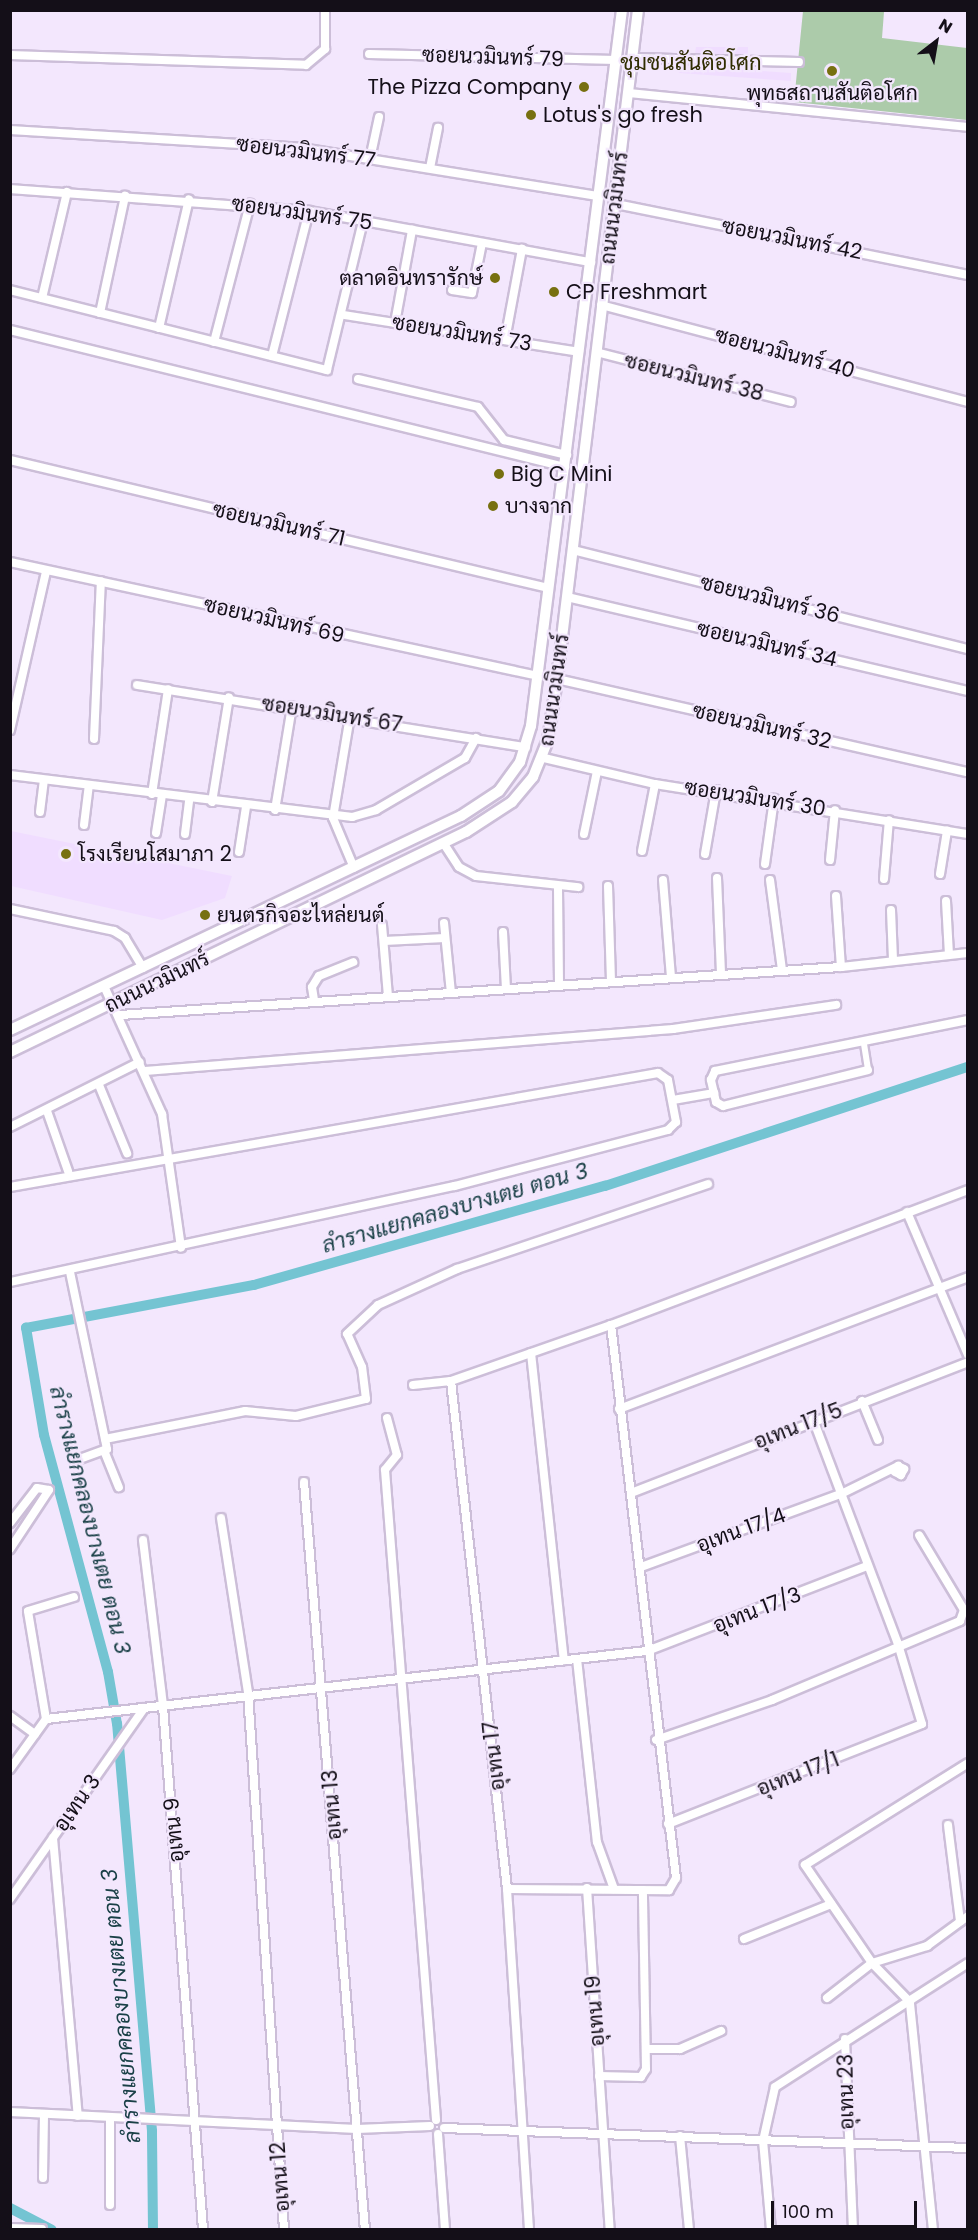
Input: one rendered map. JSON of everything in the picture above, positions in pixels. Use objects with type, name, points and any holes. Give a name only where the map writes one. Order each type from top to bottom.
[{"type":"main road","name":"ถนนนวมินทร์","points":[[10,1030],[354,868],[484,803],[510,777],[526,747],[538,676],[622,10]]},
{"type":"main road","name":"ถนนนวมินทร์","points":[[10,1052],[444,844],[512,802],[544,758],[557,679],[638,10]]},
{"type":"main road","points":[[612,89],[628,93]]},
{"type":"street","points":[[10,55],[306,66],[325,49],[326,10]]},
{"type":"street","name":"ซอยนวมินทร์ 79","points":[[369,54],[616,60]]},
{"type":"street","points":[[633,58],[799,62]]},
{"type":"street","points":[[628,93],[968,128]]},
{"type":"street","points":[[370,159],[379,117]]},
{"type":"street","points":[[430,168],[438,128]]},
{"type":"street","name":"ซอยนวมินทร์ 77","points":[[10,130],[301,148],[599,196]]},
{"type":"street","name":"ซอยนวมินทร์ 75","points":[[10,189],[189,199],[309,211],[591,262]]},
{"type":"street","points":[[42,298],[67,192]]},
{"type":"street","points":[[100,313],[125,196]]},
{"type":"street","points":[[159,328],[189,199]]},
{"type":"street","points":[[214,342],[250,204]]},
{"type":"street","name":"ซอยนวมินทร์ 42","points":[[615,204],[968,275]]},
{"type":"street","points":[[272,356],[309,211]]},
{"type":"street","points":[[10,290],[327,370],[344,315],[363,221]]},
{"type":"street","points":[[395,322],[412,230]]},
{"type":"street","points":[[452,290],[472,293],[482,243]]},
{"type":"street","points":[[505,340],[522,249]]},
{"type":"street","name":"ซอยนวมินทร์ 40","points":[[602,305],[968,402]]},
{"type":"street","name":"ซอยนวมินทร์ 73","points":[[344,315],[579,352]]},
{"type":"street","points":[[10,330],[565,467]]},
{"type":"street","name":"ซอยนวมินทร์ 38","points":[[597,352],[791,402]]},
{"type":"street","points":[[358,379],[478,407],[504,440],[567,455]]},
{"type":"street","name":"ซอยนวมินทร์ 71","points":[[10,460],[548,588]]},
{"type":"street","name":"ซอยนวมินทร์ 36","points":[[573,550],[968,650]]},
{"type":"street","name":"ซอยนวมินทร์ 69","points":[[10,562],[538,676]]},
{"type":"street","points":[[10,730],[46,571]]},
{"type":"street","points":[[94,739],[101,582]]},
{"type":"street","name":"ซอยนวมินทร์ 34","points":[[567,597],[968,691]]},
{"type":"street","name":"ซอยนวมินทร์ 32","points":[[557,679],[968,772]]},
{"type":"street","name":"ซอยนวมินทร์ 67","points":[[138,684],[292,706],[526,747]]},
{"type":"street","points":[[152,794],[168,689]]},
{"type":"street","points":[[212,802],[229,697]]},
{"type":"street","points":[[274,810],[292,706]]},
{"type":"street","points":[[350,716],[333,818],[354,868]]},
{"type":"street","points":[[10,776],[333,818],[376,810],[465,758],[476,738]]},
{"type":"street","name":"ซอยนวมินทร์ 30","points":[[544,758],[655,784],[716,790],[968,834]]},
{"type":"street","points":[[584,834],[597,771]]},
{"type":"street","points":[[40,812],[44,780]]},
{"type":"street","points":[[642,851],[655,784]]},
{"type":"street","points":[[84,825],[89,786]]},
{"type":"street","points":[[705,854],[716,790]]},
{"type":"street","points":[[156,833],[162,796]]},
{"type":"street","points":[[185,834],[189,800]]},
{"type":"street","points":[[765,864],[774,800]]},
{"type":"street","points":[[239,852],[246,807]]},
{"type":"street","points":[[830,860],[835,810]]},
{"type":"street","points":[[884,879],[889,820]]},
{"type":"street","points":[[940,874],[947,831]]},
{"type":"street","points":[[444,844],[466,873],[558,888],[578,887]]},
{"type":"street","points":[[717,878],[721,974]]},
{"type":"street","points":[[663,880],[672,978]]},
{"type":"street","points":[[770,880],[782,970]]},
{"type":"street","points":[[608,886],[611,981]]},
{"type":"street","points":[[558,888],[559,985]]},
{"type":"street","points":[[836,896],[841,967]]},
{"type":"street","points":[[946,901],[949,954]]},
{"type":"street","points":[[10,909],[114,931],[125,938],[143,968]]},
{"type":"street","points":[[891,910],[894,960]]},
{"type":"street","points":[[444,923],[451,993]]},
{"type":"street","points":[[382,925],[388,996]]},
{"type":"street","points":[[503,932],[506,989]]},
{"type":"street","points":[[384,941],[445,938]]},
{"type":"street","points":[[120,1015],[314,1000],[841,967],[968,953]]},
{"type":"street","points":[[314,1000],[312,987],[319,976],[353,962]]},
{"type":"street","points":[[104,986],[120,1015],[162,1114],[181,1248]]},
{"type":"street","points":[[145,1071],[673,1029],[836,1005]]},
{"type":"street","points":[[864,1044],[868,1070],[723,1106],[714,1093],[715,1071],[864,1044],[968,1020]]},
{"type":"street","points":[[10,1127],[99,1085],[140,1062]]},
{"type":"street","points":[[10,1187],[658,1072],[668,1080],[676,1122],[668,1130],[181,1248],[70,1272],[10,1282]]},
{"type":"street","points":[[99,1085],[127,1154]]},
{"type":"street","points":[[673,1100],[714,1093]]},
{"type":"street","points":[[47,1111],[68,1171]]},
{"type":"street","points":[[105,1439],[245,1412],[296,1416],[366,1399],[362,1367],[347,1334],[378,1305],[457,1269],[708,1184]]},
{"type":"street","points":[[413,1385],[451,1381],[611,1325],[968,1190]]},
{"type":"street","points":[[907,1212],[968,1355]]},
{"type":"street","points":[[70,1272],[105,1439],[105,1453],[118,1487]]},
{"type":"street","points":[[619,1409],[968,1277]]},
{"type":"street","points":[[507,1888],[643,1890],[674,1885],[611,1325]]},
{"type":"street","points":[[531,1353],[564,1660]]},
{"type":"street","name":"อุเทน 17/5","points":[[631,1494],[813,1419],[968,1362]]},
{"type":"street","name":"อุเทน 17","points":[[451,1381],[486,1669],[507,1888],[529,2229]]},
{"type":"street","points":[[862,1401],[878,1440]]},
{"type":"street","points":[[387,1418],[397,1455],[385,1470],[436,2120],[444,2128],[523,2133],[681,2136],[846,2145],[968,2148]]},
{"type":"street","points":[[813,1419],[898,1644]]},
{"type":"street","points":[[74,1461],[105,1453]]},
{"type":"street","name":"อุเทน 17/4","points":[[640,1567],[895,1472]]},
{"type":"street","name":"อุเทน 13","points":[[304,1482],[365,2229]]},
{"type":"street","points":[[10,1523],[37,1488],[49,1490],[10,1549]]},
{"type":"street","name":"อุเทน 12","points":[[221,1518],[248,1693],[284,2229]]},
{"type":"street","points":[[656,1740],[772,1700],[963,1616],[919,1535]]},
{"type":"street","name":"อุเทน 9","points":[[142,1540],[163,1706],[197,2121],[203,2229]]},
{"type":"street","name":"อุเทน 17/3","points":[[46,1719],[163,1706],[248,1693],[647,1652],[867,1566]]},
{"type":"street","points":[[10,1769],[46,1719],[28,1611],[74,1597]]},
{"type":"street","name":"อุเทน 17/1","points":[[668,1824],[917,1728],[922,1718],[898,1644]]},
{"type":"street","points":[[577,1659],[597,1842],[614,1889]]},
{"type":"street","name":"อุเทน 3","points":[[10,1899],[144,1708]]},
{"type":"street","points":[[10,1716],[35,1734]]},
{"type":"street","points":[[933,2229],[927,2146],[910,2002],[872,1963],[807,1871],[807,1860],[968,1763]]},
{"type":"street","points":[[827,1998],[872,1963],[927,1946],[964,1919],[948,1825]]},
{"type":"street","points":[[53,1838],[78,2116]]},
{"type":"street","name":"อุเทน 19","points":[[587,1888],[610,2229]]},
{"type":"street","points":[[599,2076],[641,2077],[646,2049],[643,1890]]},
{"type":"street","points":[[744,1939],[831,1904]]},
{"type":"street","points":[[771,2229],[764,2141],[780,2080],[910,2002],[968,1963]]},
{"type":"street","points":[[646,2049],[680,2049],[721,2031]]},
{"type":"street","name":"อุเทน 23","points":[[845,2039],[846,2145],[853,2229]]},
{"type":"street","points":[[10,2112],[357,2129],[430,2126],[436,2120]]},
{"type":"street","points":[[43,2178],[44,2114]]},
{"type":"street","points":[[110,2118],[110,2205]]},
{"type":"street","points":[[430,2126],[438,2134],[445,2229]]},
{"type":"street","points":[[438,2134],[444,2128]]},
{"type":"street","points":[[681,2136],[689,2229]]},
{"type":"street","points":[[10,2228],[42,2229]]},
{"type":"shaded area","points":[[696,47],[748,47],[748,57],[695,54]]},
{"type":"shaded area","points":[[680,65],[791,73],[791,81],[679,73]]},
{"type":"shaded area","name":"โรงเรียนโสมาภา 2","points":[[11,831],[232,876],[225,898],[162,920],[11,886]]},
{"type":"green space","points":[[803,11],[884,12],[882,38],[967,48],[967,120],[794,102]]},
{"type":"waterway","name":"ลำรางแยกคลองบางเตย ตอน 3","points":[[153,2230],[152,2131],[117,1724],[108,1672],[44,1435],[26,1328],[254,1285],[605,1186],[968,1067]]},
{"type":"waterway","points":[[10,2208],[52,2230]]},
{"type":"place","name":"พุทธสถานสันติอโศก","points":[[832,71]]},
{"type":"place","name":"The Pizza Company","points":[[584,87]]},
{"type":"place","name":"Lotus's go fresh","points":[[531,115]]},
{"type":"place","name":"ตลาดอินทรารักษ์","points":[[495,278]]},
{"type":"place","name":"CP Freshmart","points":[[554,292]]},
{"type":"place","name":"Big C Mini","points":[[499,474]]},
{"type":"place","name":"บางจาก","points":[[493,506]]},
{"type":"place","name":"โรงเรียนโสมาภา 2","points":[[66,854]]},
{"type":"place","name":"ยนตรกิจอะไหล่ยนต์","points":[[205,915]]},
{"type":"district","name":"ชุมชนสันติอโศก","points":[[691,63]]}]
